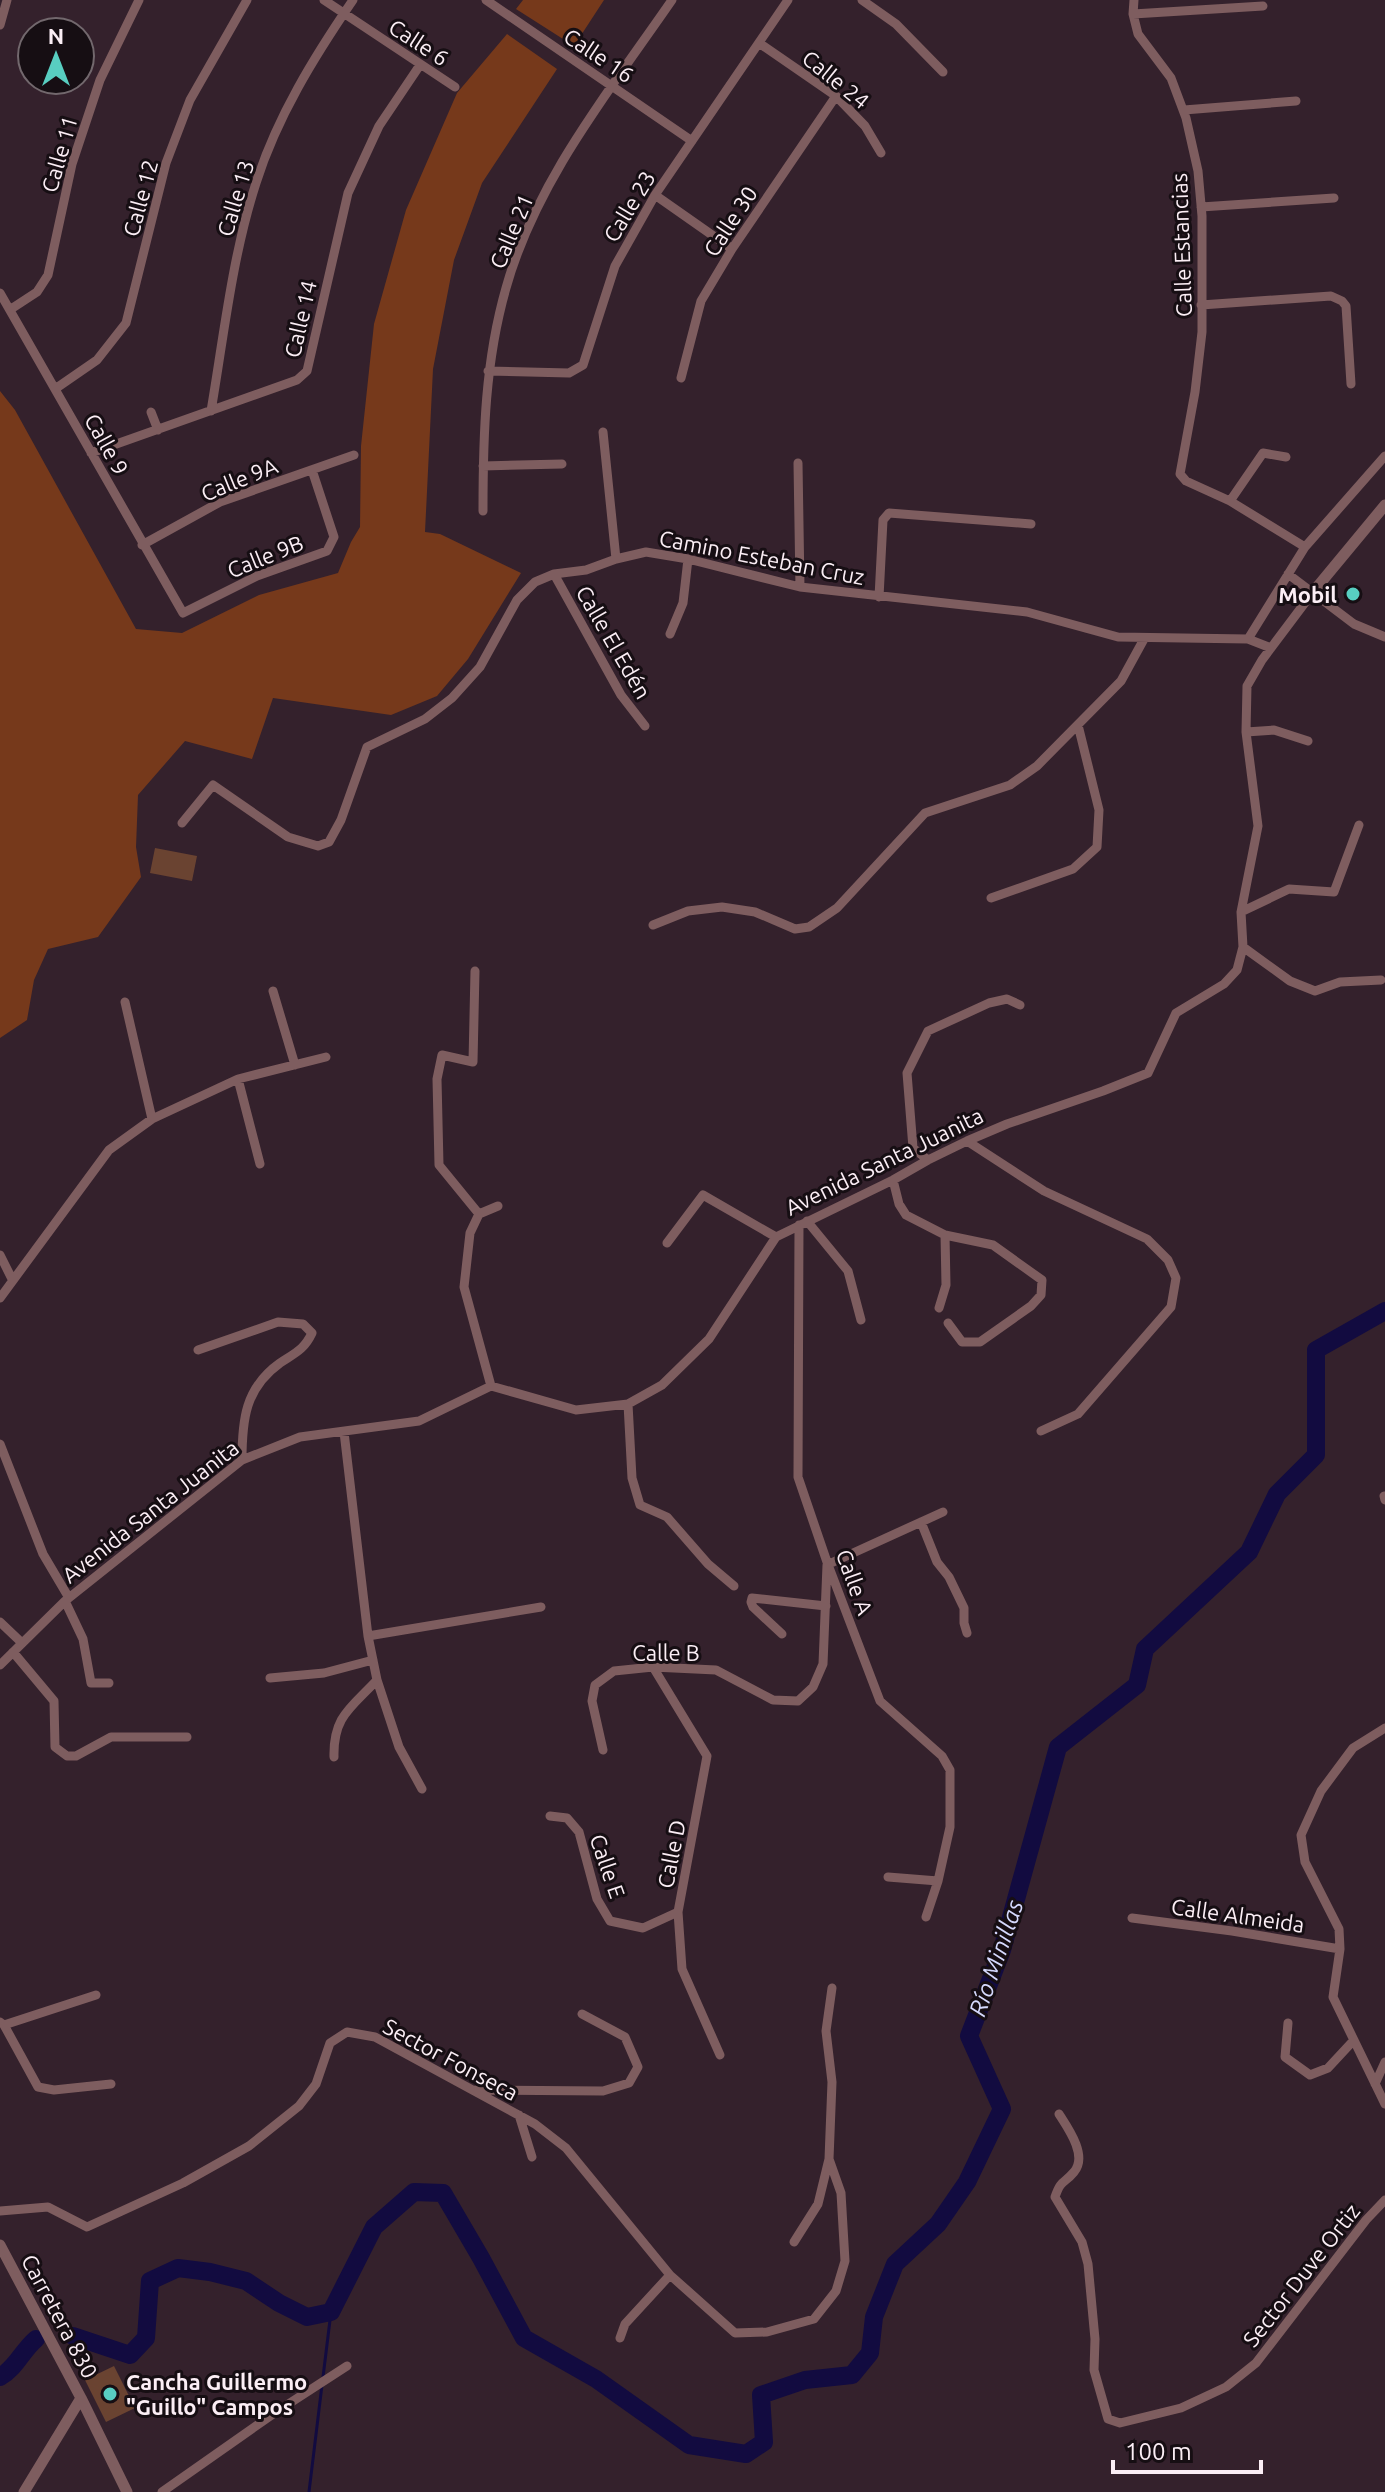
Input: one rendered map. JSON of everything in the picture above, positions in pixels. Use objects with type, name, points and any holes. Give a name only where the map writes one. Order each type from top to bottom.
[{"type":"street","points":[[0,25],[7,0]]},
{"type":"street","name":"Calle 11","points":[[11,309],[37,292],[48,275],[76,150],[100,80],[139,0]]},
{"type":"street","name":"Calle 12","points":[[55,389],[97,360],[126,323],[166,163],[190,100],[247,0]]},
{"type":"street","name":"Calle 6","points":[[324,0],[455,87]]},
{"type":"street","name":"Calle 13","points":[[211,411],[241,236],[257,180],[290,102],[353,0]]},
{"type":"street","name":"Calle 16","points":[[486,0],[692,141]]},
{"type":"street","name":"Calle 21","points":[[483,511],[488,371],[506,288],[532,220],[565,158],[672,0]]},
{"type":"street","name":"Calle 23","points":[[488,371],[569,373],[583,365],[615,266],[655,195],[788,0]]},
{"type":"street","points":[[862,0],[896,24],[943,72]]},
{"type":"street","name":"Calle Estancias","points":[[1134,0],[1133,14],[1138,34],[1171,78],[1184,110],[1198,171],[1202,332],[1180,474],[1186,481],[1230,501]]},
{"type":"street","points":[[1133,14],[1263,6]]},
{"type":"street","name":"Calle 24","points":[[759,43],[836,96],[865,126],[881,153]]},
{"type":"street","name":"Calle 14","points":[[91,453],[297,380],[307,371],[348,193],[379,126],[420,65]]},
{"type":"street","name":"Calle 30","points":[[681,378],[701,301],[732,249],[836,96]]},
{"type":"street","points":[[1184,110],[1296,101]]},
{"type":"street","points":[[655,195],[732,249]]},
{"type":"street","points":[[1201,207],[1334,198]]},
{"type":"street","name":"Calle 9","points":[[0,293],[183,613]]},
{"type":"street","points":[[1201,305],[1337,298],[1346,306],[1351,384]]},
{"type":"street","points":[[151,412],[158,430]]},
{"type":"street","points":[[603,432],[616,559]]},
{"type":"street","points":[[1286,457],[1263,453],[1230,501],[1305,547]]},
{"type":"street","name":"Calle 9A","points":[[142,545],[220,502],[354,455]]},
{"type":"street","points":[[1248,639],[1305,547],[1385,456]]},
{"type":"street","points":[[798,463],[800,587]]},
{"type":"street","points":[[483,466],[562,464]]},
{"type":"street","name":"Calle 9B","points":[[183,613],[257,576],[327,551],[334,537],[312,470]]},
{"type":"street","name":"Avenida Santa Juanita","points":[[0,1665],[67,1600],[242,1460],[300,1437],[419,1421],[491,1386],[576,1410],[628,1404],[662,1385],[709,1339],[776,1237],[967,1141],[1148,1073],[1176,1013],[1224,984],[1237,970],[1243,947],[1241,912],[1258,826],[1246,732],[1247,686],[1313,592],[1385,505]]},
{"type":"street","points":[[879,597],[883,520],[889,513],[1031,524]]},
{"type":"street","name":"Camino Esteban Cruz","points":[[182,823],[213,785],[288,837],[318,846],[329,842],[341,820],[367,747],[425,719],[452,698],[480,667],[517,600],[535,582],[554,574],[586,570],[646,552],[688,559],[800,587],[1027,612],[1118,637],[1248,639],[1271,648]]},
{"type":"street","points":[[670,634],[683,603],[688,559]]},
{"type":"street","name":"Calle El Edén","points":[[554,574],[621,695],[645,726]]},
{"type":"street","points":[[1288,574],[1354,624],[1385,637]]},
{"type":"street","points":[[653,925],[688,911],[722,907],[755,912],[795,929],[809,927],[837,908],[925,813],[1010,785],[1037,766],[1121,681],[1144,639]]},
{"type":"street","points":[[991,898],[1073,869],[1097,847],[1099,810],[1078,725]]},
{"type":"street","points":[[1246,732],[1274,730],[1308,741]]},
{"type":"street","points":[[1241,912],[1289,889],[1334,892],[1359,825]]},
{"type":"street","points":[[1243,947],[1290,981],[1315,991],[1340,982],[1381,980]]},
{"type":"street","points":[[475,971],[473,1062],[442,1055],[437,1079],[439,1165],[479,1214]]},
{"type":"street","points":[[273,991],[295,1065]]},
{"type":"street","points":[[928,1160],[913,1148],[907,1073],[928,1031],[989,1003],[1007,999],[1020,1005]]},
{"type":"street","points":[[125,1002],[152,1119]]},
{"type":"street","points":[[0,1298],[109,1150],[152,1119],[238,1079],[326,1057]]},
{"type":"street","points":[[238,1079],[260,1164]]},
{"type":"street","points":[[967,1141],[1044,1191],[1147,1239],[1168,1260],[1176,1278],[1171,1307],[1078,1414],[1041,1431]]},
{"type":"street","points":[[893,1180],[899,1204],[906,1215],[945,1235],[993,1245],[1042,1280],[1041,1295],[1031,1306],[980,1342],[962,1342],[948,1323]]},
{"type":"street","points":[[667,1243],[703,1195],[776,1237]]},
{"type":"street","points":[[491,1386],[464,1287],[470,1233],[479,1214],[498,1206]]},
{"type":"street","points":[[803,1223],[848,1271],[861,1320]]},
{"type":"street","name":"Calle A","points":[[803,1223],[798,1477],[880,1701],[942,1756],[950,1770],[950,1827],[926,1917]]},
{"type":"street","points":[[939,1308],[946,1285],[945,1235]]},
{"type":"street","points":[[0,1255],[12,1279]]},
{"type":"street","points":[[198,1350],[278,1322],[303,1324],[312,1333],[306,1346],[276,1366],[253,1391],[242,1424],[242,1460]]},
{"type":"street","points":[[628,1404],[632,1478],[640,1505],[667,1517],[708,1564],[734,1586]]},
{"type":"street","points":[[344,1432],[368,1636],[377,1680],[399,1747],[422,1789]]},
{"type":"street","points":[[0,1444],[43,1554],[83,1639],[91,1683],[109,1683]]},
{"type":"street","points":[[828,1563],[943,1512]]},
{"type":"street","points":[[921,1522],[937,1562],[949,1577],[964,1608],[967,1633]]},
{"type":"street","name":"Calle B","points":[[603,1750],[592,1701],[595,1685],[614,1671],[653,1667],[716,1670],[773,1700],[798,1701],[813,1687],[823,1664],[828,1563]]},
{"type":"street","points":[[782,1634],[753,1607],[752,1598],[826,1606]]},
{"type":"street","points":[[368,1636],[541,1607]]},
{"type":"street","points":[[0,1622],[21,1642]]},
{"type":"street","points":[[13,1652],[54,1701],[55,1747],[67,1756],[76,1756],[111,1737],[187,1737]]},
{"type":"street","points":[[270,1678],[324,1673],[373,1660]]},
{"type":"street","name":"Calle D","points":[[653,1667],[707,1756],[678,1912],[682,1969],[720,2055]]},
{"type":"street","points":[[334,1757],[333,1739],[339,1720],[377,1680]]},
{"type":"street","points":[[1385,1728],[1353,1748],[1321,1791],[1301,1835],[1305,1862],[1339,1929],[1340,1949],[1333,1997],[1385,2104]]},
{"type":"street","name":"Calle E","points":[[550,1816],[567,1818],[579,1832],[597,1899],[610,1921],[643,1928],[678,1912]]},
{"type":"street","points":[[888,1877],[938,1881]]},
{"type":"street","name":"Calle Almeida","points":[[1132,1918],[1340,1949]]},
{"type":"street","points":[[794,2242],[818,2204],[829,2159],[832,2082],[826,2031],[832,1988]]},
{"type":"street","points":[[96,1995],[2,2024],[38,2087],[54,2090],[111,2084]]},
{"type":"street","points":[[473,2090],[603,2091],[629,2083],[638,2067],[625,2037],[582,2014]]},
{"type":"street","points":[[1288,2023],[1285,2057],[1310,2075],[1328,2068],[1354,2040]]},
{"type":"street","name":"Sector Fonseca","points":[[0,2211],[48,2207],[87,2227],[183,2183],[249,2146],[299,2106],[316,2084],[330,2043],[347,2032],[375,2037],[535,2124],[566,2148],[670,2275],[735,2333],[767,2332],[814,2319],[836,2291],[845,2261],[841,2193],[829,2159]]},
{"type":"street","points":[[1375,2084],[1385,2062]]},
{"type":"street","name":"Sector Duve Ortiz","points":[[1059,2114],[1080,2158],[1075,2172],[1060,2183],[1055,2197],[1082,2242],[1088,2264],[1095,2335],[1094,2370],[1108,2419],[1120,2423],[1181,2408],[1226,2387],[1256,2363],[1366,2220],[1385,2200]]},
{"type":"street","points":[[519,2115],[532,2157]]},
{"type":"street","name":"Carretera 830","points":[[0,2245],[127,2492]]},
{"type":"street","points":[[620,2338],[625,2324],[670,2275]]},
{"type":"street","points":[[162,2492],[347,2366]]},
{"type":"street","points":[[24,2492],[81,2398]]},
{"type":"shaded area","points":[[523,0],[604,0],[574,46],[516,9]]},
{"type":"shaded area","points":[[507,34],[557,69],[482,183],[454,260],[433,369],[425,532],[440,534],[521,573],[468,659],[437,696],[391,715],[273,698],[252,759],[185,741],[138,795],[136,847],[141,877],[98,937],[48,949],[34,980],[27,1020],[0,1038],[0,391],[15,410],[136,629],[182,633],[259,595],[338,573],[360,527],[361,446],[374,324],[406,210],[457,93]]},
{"type":"shaded area","points":[[155,848],[197,856],[192,881],[150,873]]},
{"type":"shaded area","name":"Cancha Guillermo \"Guillo\" Campos","points":[[114,2366],[135,2408],[106,2422],[85,2380]]},
{"type":"waterway","name":"Río Minillas","points":[[73,2336],[130,2355],[146,2338],[150,2281],[178,2268],[246,2281],[307,2317],[331,2312],[374,2227],[414,2192],[443,2193],[524,2338],[596,2379],[689,2445],[746,2454],[764,2442],[761,2395],[805,2380],[852,2375],[870,2353],[874,2317],[895,2264],[938,2224],[967,2182],[1002,2109],[969,2036],[1002,1950],[1058,1747],[1137,1685],[1145,1649],[1249,1552],[1277,1494],[1316,1455],[1316,1350],[1385,1311]]},
{"type":"waterway","points":[[323,2377],[331,2312]]},
{"type":"waterway","name":"Río Minillas","points":[[0,2377],[11,2369],[36,2339]]},
{"type":"waterway","points":[[309,2492],[322,2385]]},
{"type":"place","name":"Mobil","points":[[1353,594]]},
{"type":"place","name":"Cancha Guillermo \"Guillo\" Campos","points":[[110,2394]]}]
